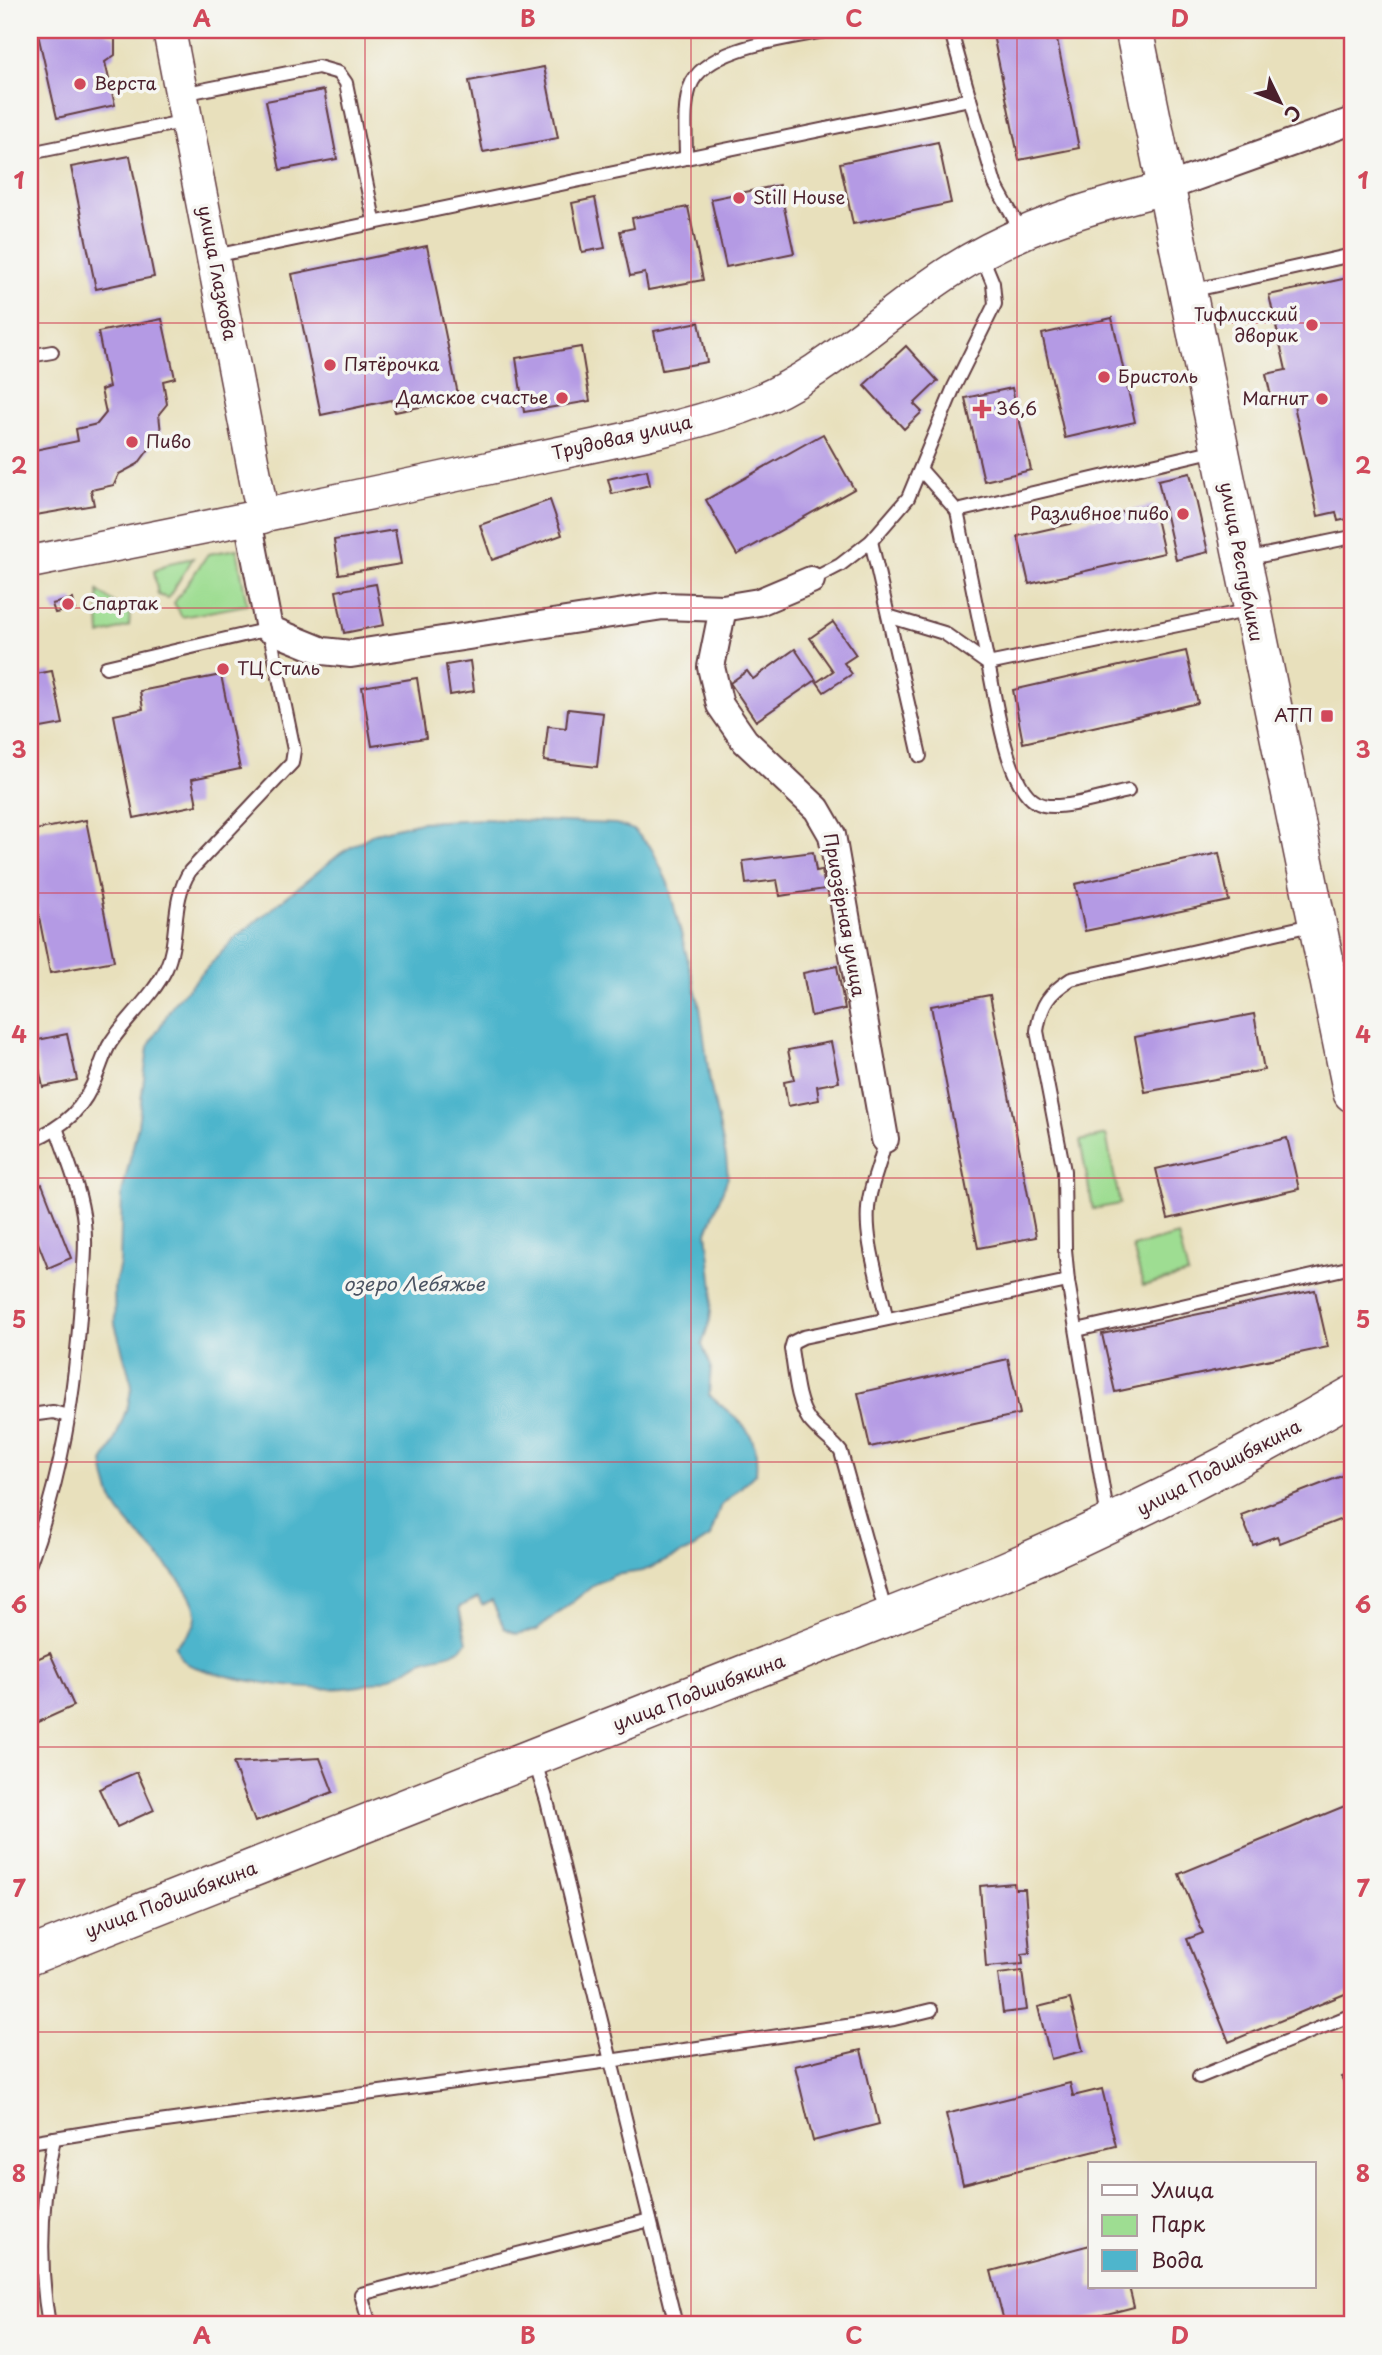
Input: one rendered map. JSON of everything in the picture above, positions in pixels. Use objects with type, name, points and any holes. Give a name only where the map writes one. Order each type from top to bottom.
[{"type":"main road","name":"улица Республики","points":[[1135,30],[1186,292],[1352,1093]]},
{"type":"main road","name":"улица Подшибякина","points":[[30,1956],[887,1620],[1110,1525],[1270,1442],[1352,1395]]},
{"type":"street","name":"улица Глазкова","points":[[169,30],[214,256],[256,518]]},
{"type":"street","points":[[1165,188],[1352,121]]},
{"type":"street","name":"Трудовая улица","points":[[30,562],[256,518],[681,425],[746,406],[797,381],[980,253],[1021,231],[1085,208],[1165,188]]},
{"type":"street","points":[[256,518],[269,629],[323,651],[351,654],[663,606],[723,608],[759,602],[811,580]]},
{"type":"street","name":"Приозёрная улица","points":[[723,608],[710,667],[720,705],[745,741],[817,809],[832,835],[885,1139]]},
{"type":"lane","points":[[686,158],[687,100],[691,83],[705,67],[725,54],[830,30]]},
{"type":"lane","points":[[948,30],[952,35],[995,184],[1021,231]]},
{"type":"lane","points":[[30,153],[318,67],[339,74],[346,83],[374,220]]},
{"type":"lane","points":[[214,256],[374,220],[970,99]]},
{"type":"lane","points":[[811,580],[841,565],[871,541],[908,498],[954,387],[995,304],[993,283],[980,253]]},
{"type":"lane","points":[[1186,292],[1352,255]]},
{"type":"lane","points":[[30,356],[52,352]]},
{"type":"lane","points":[[957,511],[1219,450]]},
{"type":"lane","points":[[921,470],[957,511],[1009,759],[1018,785],[1029,799],[1043,805],[1060,806],[1128,791]]},
{"type":"lane","points":[[1242,560],[1352,537]]},
{"type":"lane","points":[[871,541],[891,617],[920,756]]},
{"type":"lane","points":[[891,617],[944,633],[988,664],[1251,610]]},
{"type":"lane","points":[[30,1141],[57,1130],[79,1111],[89,1096],[109,1044],[165,971],[173,948],[181,885],[190,871],[292,763],[294,750],[269,629],[106,667]]},
{"type":"lane","points":[[1110,1525],[1068,1281],[1065,1171],[1037,1031],[1040,1009],[1049,993],[1071,979],[1316,924]]},
{"type":"lane","points":[[30,1563],[54,1495],[76,1376],[84,1223],[57,1130]]},
{"type":"lane","points":[[885,1139],[883,1160],[868,1205],[868,1224],[886,1317]]},
{"type":"lane","points":[[1077,1331],[1352,1267]]},
{"type":"lane","points":[[887,1620],[841,1452],[831,1438],[810,1422],[806,1413],[791,1349],[793,1342],[803,1337],[886,1317],[1068,1281]]},
{"type":"lane","points":[[30,1415],[53,1412],[68,1416]]},
{"type":"lane","points":[[533,1758],[547,1801],[676,2325]]},
{"type":"lane","points":[[30,2143],[610,2061],[894,2019],[931,2010]]},
{"type":"lane","points":[[1199,2077],[1352,2015]]},
{"type":"lane","points":[[49,2325],[43,2251],[43,2190],[54,2138]]},
{"type":"lane","points":[[370,2325],[361,2294],[650,2220]]},
{"type":"green space","points":[[237,549],[247,605],[182,617],[174,603],[208,554]]},
{"type":"green space","points":[[193,558],[168,598],[158,595],[154,571],[170,563]]},
{"type":"green space","points":[[98,591],[130,614],[129,626],[100,635]]},
{"type":"green space","points":[[1106,1135],[1120,1204],[1093,1209],[1080,1141]]},
{"type":"green space","points":[[1178,1235],[1188,1274],[1143,1286],[1133,1247]]},
{"type":"water","name":"озеро Лебяжье","points":[[482,819],[616,824],[634,830],[652,849],[668,883],[700,1007],[710,1083],[728,1177],[707,1232],[713,1288],[710,1320],[702,1345],[711,1366],[709,1395],[738,1420],[751,1436],[755,1446],[756,1473],[720,1507],[710,1537],[688,1551],[643,1571],[615,1575],[595,1584],[537,1630],[516,1634],[504,1628],[492,1601],[482,1605],[478,1598],[459,1607],[467,1642],[462,1647],[452,1653],[421,1661],[389,1678],[342,1688],[275,1685],[230,1677],[189,1665],[175,1646],[194,1625],[194,1604],[176,1576],[117,1508],[109,1491],[103,1462],[112,1447],[128,1405],[132,1385],[115,1324],[114,1289],[120,1263],[122,1193],[138,1125],[148,1047],[174,1003],[235,938],[341,853],[375,833],[421,822]]},
{"type":"building","name":"Верста","points":[[37,30],[101,30],[115,37],[115,55],[105,62],[115,105],[57,118]]},
{"type":"building","points":[[992,30],[1055,30],[1079,148],[1019,160]]},
{"type":"building","points":[[544,67],[558,138],[483,152],[469,81]]},
{"type":"building","points":[[324,90],[337,159],[280,170],[266,101]]},
{"type":"building","points":[[938,142],[951,203],[853,224],[840,163]]},
{"type":"building","points":[[130,156],[154,277],[96,289],[71,167]]},
{"type":"building","points":[[779,185],[794,253],[726,267],[711,199]]},
{"type":"building","points":[[595,198],[605,248],[582,252],[572,203]]},
{"type":"building","points":[[688,207],[703,280],[648,290],[645,273],[630,276],[620,231],[634,228],[632,218]]},
{"type":"building","points":[[427,246],[459,399],[395,412],[392,400],[321,415],[292,274]]},
{"type":"building","name":"Магнит","points":[[1352,277],[1352,518],[1338,521],[1336,512],[1318,516],[1292,396],[1272,401],[1266,374],[1286,370],[1269,295]]},
{"type":"building","points":[[1112,318],[1135,422],[1065,438],[1042,334]]},
{"type":"building","points":[[162,319],[175,378],[163,381],[167,404],[159,414],[161,433],[138,464],[119,474],[114,485],[91,490],[94,505],[30,516],[30,451],[78,441],[76,429],[97,424],[106,413],[101,390],[109,387],[98,332]]},
{"type":"building","points":[[699,322],[707,362],[662,370],[654,331]]},
{"type":"building","points":[[906,346],[938,381],[914,404],[922,412],[904,429],[864,385]]},
{"type":"building","points":[[581,347],[590,401],[524,412],[516,358]]},
{"type":"building","points":[[1012,388],[1031,470],[984,481],[965,398]]},
{"type":"building","points":[[823,434],[854,489],[737,555],[706,500]]},
{"type":"building","points":[[647,470],[650,485],[612,494],[608,479]]},
{"type":"building","points":[[1190,473],[1208,552],[1176,560],[1158,480]]},
{"type":"building","points":[[550,500],[562,535],[492,560],[480,525]]},
{"type":"building","points":[[1153,505],[1164,553],[1029,584],[1018,536]]},
{"type":"building","points":[[395,530],[401,564],[339,574],[334,540]]},
{"type":"building","points":[[376,584],[384,625],[344,633],[336,591]]},
{"type":"building","points":[[73,599],[75,609],[55,613],[52,604]]},
{"type":"building","points":[[833,622],[856,655],[844,663],[852,674],[824,692],[817,682],[833,671],[810,638]]},
{"type":"building","points":[[795,649],[816,680],[756,721],[730,683],[747,671],[753,679]]},
{"type":"building","points":[[1186,651],[1198,703],[1023,743],[1013,690]]},
{"type":"building","points":[[470,661],[474,691],[450,695],[446,665]]},
{"type":"building","points":[[52,671],[63,724],[30,730],[30,675]]},
{"type":"building","points":[[221,675],[240,769],[192,779],[197,805],[134,818],[114,715],[143,709],[140,691]]},
{"type":"building","points":[[417,678],[426,738],[372,746],[362,687]]},
{"type":"building","points":[[568,709],[603,713],[597,767],[544,761],[548,726],[566,728]]},
{"type":"building","points":[[86,820],[114,961],[50,973],[30,871],[30,831]]},
{"type":"building","points":[[813,852],[816,871],[822,870],[825,889],[780,896],[777,880],[746,884],[743,861]]},
{"type":"building","points":[[1219,853],[1229,901],[1085,931],[1075,884]]},
{"type":"building","points":[[837,966],[845,1009],[811,1016],[803,973]]},
{"type":"building","points":[[990,995],[1036,1237],[978,1248],[931,1006]]},
{"type":"building","points":[[1254,1014],[1264,1070],[1145,1092],[1135,1037]]},
{"type":"building","points":[[67,1034],[77,1080],[43,1087],[33,1041]]},
{"type":"building","points":[[831,1042],[839,1082],[817,1086],[819,1100],[788,1106],[784,1082],[794,1080],[788,1050]]},
{"type":"building","points":[[1287,1138],[1299,1189],[1168,1219],[1156,1169]]},
{"type":"building","points":[[42,1184],[71,1258],[48,1268],[36,1238],[32,1240],[30,1235],[30,1189]]},
{"type":"building","points":[[1315,1290],[1328,1347],[1115,1392],[1102,1334]]},
{"type":"building","points":[[1008,1359],[1020,1414],[870,1447],[858,1393]]},
{"type":"building","points":[[1352,1472],[1352,1515],[1280,1543],[1277,1536],[1253,1545],[1241,1515]]},
{"type":"building","points":[[50,1653],[74,1706],[30,1726],[30,1662]]},
{"type":"building","points":[[320,1758],[333,1792],[255,1822],[233,1763]]},
{"type":"building","points":[[137,1772],[154,1810],[117,1827],[99,1789]]},
{"type":"building","points":[[1352,1803],[1352,1991],[1229,2042],[1187,1939],[1203,1933],[1179,1874]]},
{"type":"building","points":[[1014,1883],[1015,1889],[1025,1889],[1030,1953],[1022,1954],[1023,1964],[986,1967],[980,1886]]},
{"type":"building","points":[[1022,1971],[1027,2010],[1003,2013],[998,1974]]},
{"type":"building","points":[[1070,1999],[1083,2051],[1051,2059],[1038,2007]]},
{"type":"building","points":[[861,2050],[879,2124],[813,2141],[795,2066]]},
{"type":"building","points":[[1352,2073],[1352,2100],[1342,2077]]},
{"type":"building","points":[[1070,2083],[1073,2096],[1102,2089],[1116,2146],[963,2184],[946,2114]]},
{"type":"building","points":[[1088,2246],[1088,2288],[1129,2288],[1134,2307],[1064,2325],[1005,2325],[991,2271]]},
{"type":"place","name":"Верста","points":[[80,84]]},
{"type":"place","name":"Still House","points":[[739,198]]},
{"type":"place","name":"Тифлисский дворик","points":[[1312,325]]},
{"type":"place","name":"Пятёрочка","points":[[330,365]]},
{"type":"place","name":"Бристоль","points":[[1104,377]]},
{"type":"place","name":"Дамское счастье","points":[[562,398]]},
{"type":"place","name":"Магнит","points":[[1322,399]]},
{"type":"place","name":"36,6","points":[[982,409]]},
{"type":"place","name":"Пиво","points":[[132,442]]},
{"type":"place","name":"Разливное пиво","points":[[1183,514]]},
{"type":"place","name":"Спартак","points":[[68,604]]},
{"type":"place","name":"ТЦ Стиль","points":[[223,669]]},
{"type":"place","name":"АТП","points":[[1327,716]]}]
